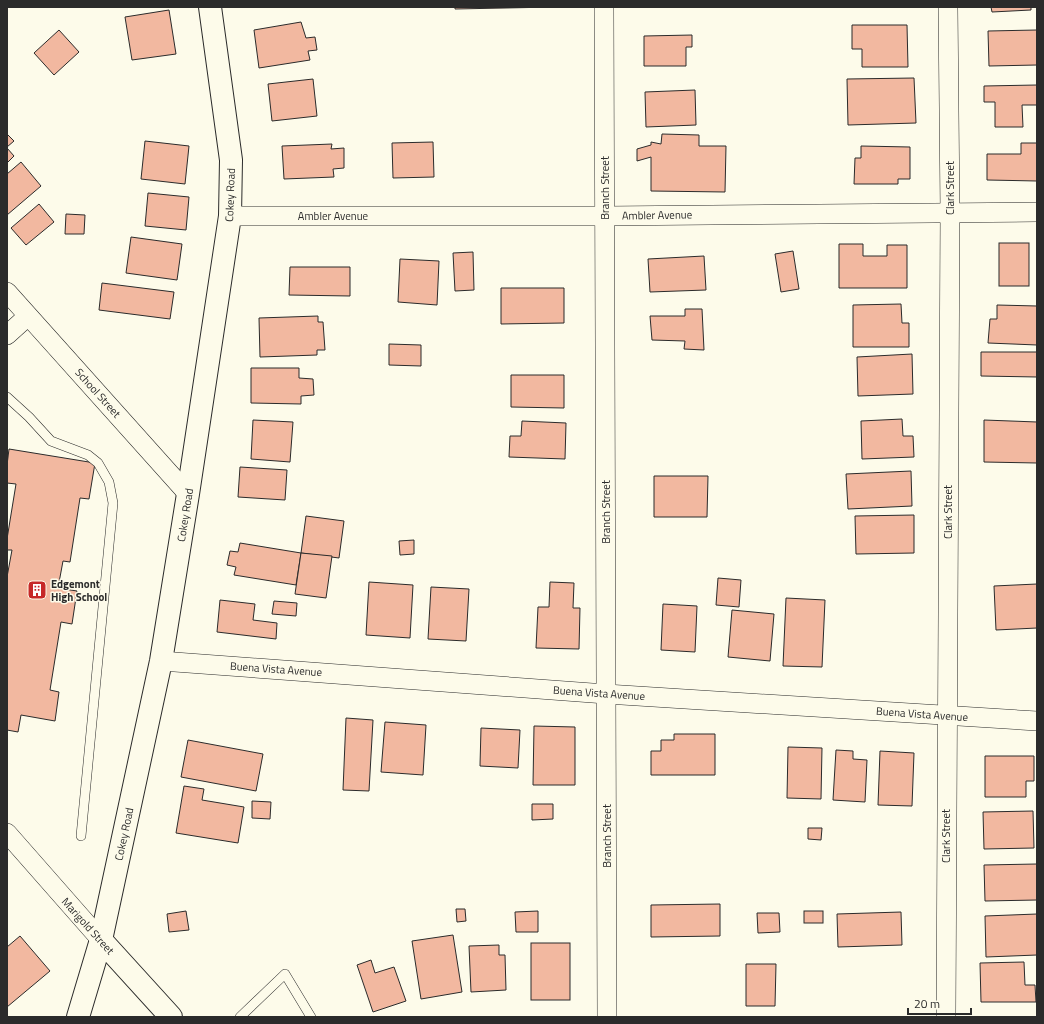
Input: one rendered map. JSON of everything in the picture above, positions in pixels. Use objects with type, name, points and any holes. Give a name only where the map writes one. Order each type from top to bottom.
[{"type":"street","name":"Cokey Road","points":[[78,1017],[101,940],[161,661],[230,216],[231,160],[210,7]]},
{"type":"street","name":"Branch Street","points":[[604,7],[607,1017]]},
{"type":"street","name":"Clark Street","points":[[946,1017],[950,212],[948,7]]},
{"type":"street","name":"Ambler Avenue","points":[[230,216],[605,216],[1037,212]]},
{"type":"street","name":"School Street","points":[[7,292],[188,494]]},
{"type":"street","points":[[7,335],[28,316]]},
{"type":"street","name":"Buena Vista Avenue","points":[[161,661],[606,694],[1037,721]]},
{"type":"street","name":"Marigold Street","points":[[7,833],[171,1017]]},
{"type":"lane","points":[[7,396],[51,441],[88,455],[98,463],[109,482],[113,503],[81,836]]},
{"type":"lane","points":[[240,1017],[285,974],[311,1017]]},
{"type":"building","points":[[455,7],[554,7],[455,9]]},
{"type":"building","points":[[991,7],[1031,7],[1031,10],[992,12]]},
{"type":"building","points":[[169,10],[176,54],[132,60],[125,17]]},
{"type":"building","points":[[301,22],[306,38],[315,37],[317,50],[308,51],[310,60],[259,68],[254,30]]},
{"type":"building","points":[[852,25],[907,25],[908,67],[862,67],[862,49],[852,49]]},
{"type":"building","points":[[59,30],[79,52],[54,75],[34,53]]},
{"type":"building","points":[[1037,30],[1037,65],[989,66],[988,31]]},
{"type":"building","points":[[692,35],[692,47],[686,47],[686,66],[644,66],[644,36]]},
{"type":"building","points":[[914,78],[916,123],[848,125],[847,79]]},
{"type":"building","points":[[313,79],[317,116],[272,121],[268,84]]},
{"type":"building","points":[[1037,85],[1037,105],[1022,105],[1023,127],[995,127],[995,102],[984,102],[984,86]]},
{"type":"building","points":[[695,90],[696,125],[646,127],[645,92]]},
{"type":"building","points":[[7,134],[14,141],[7,147]]},
{"type":"building","points":[[662,134],[699,135],[699,146],[726,146],[725,192],[651,191],[651,157],[637,161],[637,149],[651,145],[651,142],[661,144]]},
{"type":"building","points":[[145,141],[189,146],[185,184],[141,179]]},
{"type":"building","points":[[433,142],[434,177],[393,178],[392,143]]},
{"type":"building","points":[[1021,143],[1037,143],[1037,181],[987,180],[987,154],[1021,154]]},
{"type":"building","points":[[332,144],[331,149],[344,148],[344,168],[333,169],[334,177],[284,179],[282,146]]},
{"type":"building","points":[[861,146],[910,147],[910,179],[898,179],[898,184],[854,184],[855,158],[861,158]]},
{"type":"building","points":[[7,148],[14,156],[7,163]]},
{"type":"building","points":[[21,162],[41,186],[7,215],[7,174]]},
{"type":"building","points":[[148,193],[189,197],[186,230],[145,226]]},
{"type":"building","points":[[39,204],[54,222],[26,245],[11,228]]},
{"type":"building","points":[[66,214],[85,215],[84,234],[65,234]]},
{"type":"building","points":[[131,237],[182,244],[177,280],[126,273]]},
{"type":"building","points":[[999,243],[1029,243],[1029,286],[999,286]]},
{"type":"building","points":[[839,244],[863,244],[863,256],[887,256],[887,245],[907,245],[907,288],[839,288]]},
{"type":"building","points":[[793,251],[799,289],[781,292],[775,254]]},
{"type":"building","points":[[473,252],[474,290],[455,291],[453,253]]},
{"type":"building","points":[[704,256],[706,290],[650,292],[648,259]]},
{"type":"building","points":[[400,259],[439,261],[437,305],[398,302]]},
{"type":"building","points":[[290,267],[350,267],[350,296],[289,295]]},
{"type":"building","points":[[102,283],[174,292],[170,319],[99,310]]},
{"type":"building","points":[[501,288],[564,288],[564,323],[501,324]]},
{"type":"building","points":[[901,304],[902,323],[909,323],[909,347],[853,347],[853,305]]},
{"type":"building","points":[[997,305],[1037,306],[1037,345],[988,343],[990,319],[997,319]]},
{"type":"building","points":[[685,309],[702,309],[704,350],[684,349],[685,341],[652,340],[650,316],[685,316]]},
{"type":"building","points":[[318,316],[318,322],[323,322],[325,350],[317,350],[317,355],[260,357],[259,318]]},
{"type":"building","points":[[389,344],[421,345],[421,366],[389,365]]},
{"type":"building","points":[[981,352],[1037,352],[1037,377],[981,376]]},
{"type":"building","points":[[912,354],[913,394],[858,396],[857,357]]},
{"type":"building","points":[[251,368],[299,368],[299,378],[313,379],[314,395],[301,396],[301,404],[251,403]]},
{"type":"building","points":[[511,375],[564,375],[564,408],[511,407]]},
{"type":"building","points":[[902,419],[903,436],[913,436],[914,457],[862,459],[861,421]]},
{"type":"building","points":[[253,420],[293,422],[290,462],[251,459]]},
{"type":"building","points":[[984,420],[1037,422],[1037,463],[984,462]]},
{"type":"building","points":[[522,421],[566,423],[565,459],[509,457],[510,436],[521,436]]},
{"type":"building","name":"Edgemont High School","points":[[9,449],[95,463],[89,499],[80,498],[70,562],[63,561],[58,588],[77,591],[72,624],[61,622],[50,690],[59,692],[55,721],[21,715],[18,732],[7,730],[7,577],[12,550],[7,550],[7,539],[16,484],[7,483]]},
{"type":"building","points":[[240,467],[287,470],[285,500],[238,497]]},
{"type":"building","points":[[911,471],[912,506],[848,509],[846,474]]},
{"type":"building","points":[[654,476],[708,476],[707,517],[654,517]]},
{"type":"building","points":[[914,515],[914,553],[856,554],[855,516]]},
{"type":"building","points":[[306,516],[344,521],[339,558],[301,553]]},
{"type":"building","points":[[414,540],[414,554],[400,555],[399,541]]},
{"type":"building","points":[[240,543],[301,553],[296,585],[234,575],[236,567],[227,565],[230,551],[238,552]]},
{"type":"building","points":[[301,553],[332,556],[326,598],[295,594]]},
{"type":"building","points":[[718,578],[741,580],[739,607],[716,605]]},
{"type":"building","points":[[369,582],[413,585],[410,638],[366,635]]},
{"type":"building","points":[[550,582],[574,583],[573,608],[580,608],[579,649],[536,648],[538,607],[549,607]]},
{"type":"building","points":[[1037,584],[1037,628],[996,630],[994,586]]},
{"type":"building","points":[[431,587],[469,589],[466,641],[428,639]]},
{"type":"building","points":[[786,598],[825,600],[822,667],[783,666]]},
{"type":"building","points":[[220,600],[255,604],[253,620],[277,623],[276,639],[217,632]]},
{"type":"building","points":[[274,601],[297,603],[296,616],[272,614]]},
{"type":"building","points":[[663,604],[697,606],[695,652],[661,650]]},
{"type":"building","points":[[732,610],[774,614],[770,661],[728,657]]},
{"type":"building","points":[[346,718],[373,720],[369,791],[343,790]]},
{"type":"building","points":[[385,722],[426,725],[423,775],[381,772]]},
{"type":"building","points":[[534,726],[575,727],[575,785],[533,785]]},
{"type":"building","points":[[481,728],[520,730],[518,768],[480,766]]},
{"type":"building","points":[[674,734],[715,734],[715,775],[651,775],[651,751],[661,751],[661,740],[674,740]]},
{"type":"building","points":[[188,740],[263,754],[256,791],[181,777]]},
{"type":"building","points":[[788,747],[822,748],[821,799],[787,798]]},
{"type":"building","points":[[836,750],[853,751],[853,759],[867,760],[865,802],[833,800]]},
{"type":"building","points":[[880,751],[914,753],[912,806],[878,805]]},
{"type":"building","points":[[985,756],[1034,756],[1034,781],[1026,781],[1026,797],[985,797]]},
{"type":"building","points":[[184,786],[204,789],[202,800],[244,807],[238,843],[176,833]]},
{"type":"building","points":[[252,801],[271,802],[270,819],[252,818]]},
{"type":"building","points":[[532,804],[553,804],[553,819],[532,820]]},
{"type":"building","points":[[1033,811],[1034,848],[984,849],[983,812]]},
{"type":"building","points":[[808,828],[822,828],[821,840],[808,839]]},
{"type":"building","points":[[1037,864],[1037,900],[985,901],[984,865]]},
{"type":"building","points":[[720,904],[720,936],[651,937],[651,905]]},
{"type":"building","points":[[456,909],[465,909],[466,921],[457,922]]},
{"type":"building","points":[[186,911],[189,930],[169,932],[167,914]]},
{"type":"building","points":[[538,911],[538,932],[516,932],[515,912]]},
{"type":"building","points":[[804,911],[823,911],[823,923],[804,923]]},
{"type":"building","points":[[901,912],[902,945],[838,947],[837,914]]},
{"type":"building","points":[[757,913],[779,913],[780,932],[758,933]]},
{"type":"building","points":[[1037,914],[1037,955],[986,957],[985,916]]},
{"type":"building","points":[[453,935],[462,992],[421,999],[412,941]]},
{"type":"building","points":[[20,936],[50,971],[7,1007],[7,947]]},
{"type":"building","points":[[531,943],[570,943],[570,1000],[531,1000]]},
{"type":"building","points":[[499,945],[499,955],[505,955],[506,990],[471,992],[469,946]]},
{"type":"building","points":[[371,960],[375,973],[394,967],[406,1001],[373,1012],[357,965]]},
{"type":"building","points":[[1024,962],[1025,985],[1035,985],[1036,1002],[981,1002],[980,963]]},
{"type":"building","points":[[746,964],[776,964],[775,1006],[746,1006]]},
{"type":"place","name":"Edgemont High School","points":[[37,590]]}]
